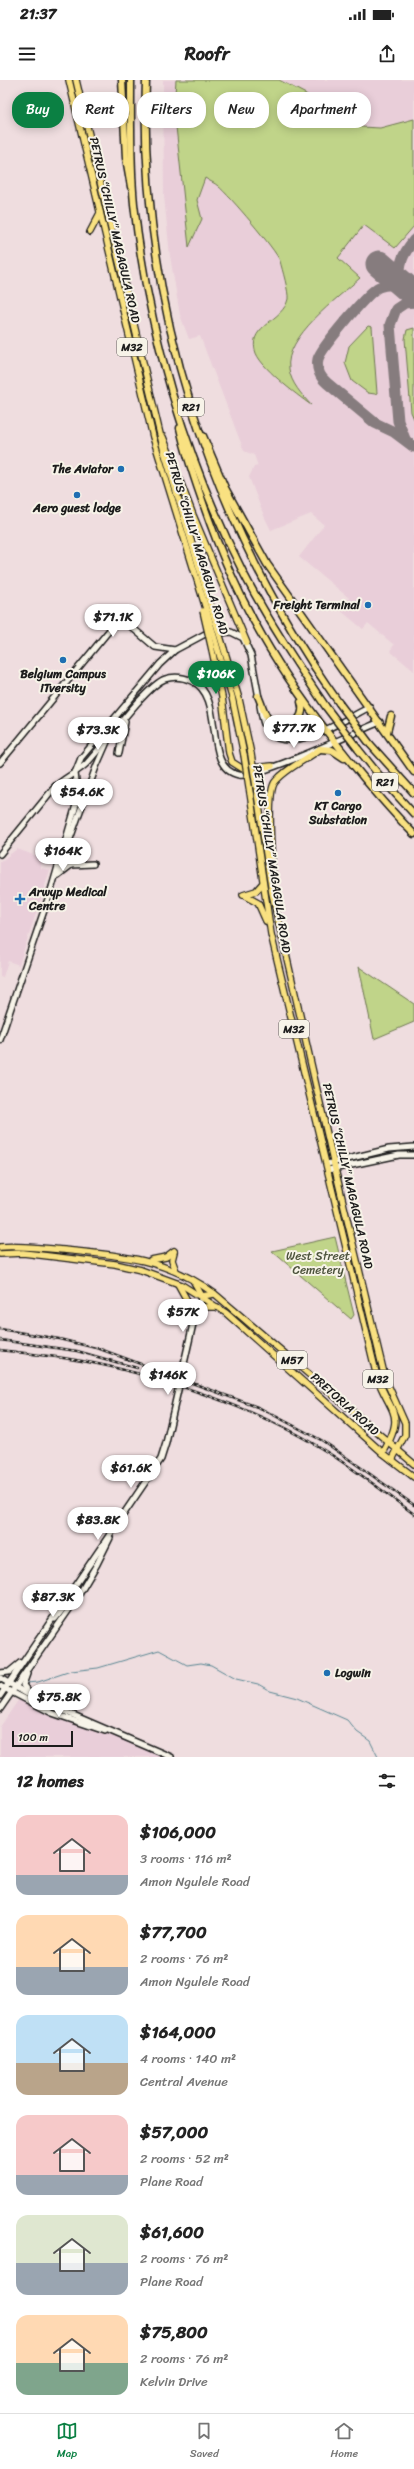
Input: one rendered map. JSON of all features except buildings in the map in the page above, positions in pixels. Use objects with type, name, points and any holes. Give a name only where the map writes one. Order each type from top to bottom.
[{"type":"highway","points":[[122,80],[126,158],[134,202]]},
{"type":"highway","name":"R21","points":[[131,80],[134,202],[146,285],[176,407],[218,519],[244,575],[284,645],[326,707],[358,749],[383,780],[414,814]]},
{"type":"highway","name":"R21","points":[[146,80],[147,165],[158,263],[167,317],[198,430],[224,502],[257,571],[299,644],[339,703],[370,744],[414,793]]},
{"type":"highway","points":[[176,407],[185,453],[223,561],[253,623],[291,684],[324,730],[386,806],[414,834]]},
{"type":"highway","points":[[198,430],[206,440],[225,488],[267,564],[316,636],[370,707],[414,772]]},
{"type":"highway","points":[[258,696],[270,722],[278,727],[291,726],[300,718],[303,709],[291,684]]},
{"type":"highway","points":[[387,732],[391,716]]},
{"type":"highway","points":[[320,749],[332,750],[350,762]]},
{"type":"main road","name":"PETRUS “CHILLY” MAGAGULA ROAD","points":[[68,80],[153,437],[207,611]]},
{"type":"main road","name":"PETRUS “CHILLY” MAGAGULA ROAD","points":[[76,80],[160,430],[207,611],[218,650],[239,699],[248,755],[256,786],[272,892],[333,1162],[383,1372],[402,1412],[405,1423],[405,1435],[397,1450]]},
{"type":"main road","points":[[90,232],[100,213]]},
{"type":"main road","points":[[160,430],[168,446],[193,516],[247,643],[251,655],[258,696],[266,728],[271,734],[279,739],[296,740],[324,730],[370,707]]},
{"type":"main road","points":[[207,611],[218,650],[228,753],[232,762],[243,769],[272,766]]},
{"type":"main road","points":[[0,763],[117,621],[128,624],[155,647],[175,650]]},
{"type":"main road","points":[[52,887],[56,879],[78,798],[75,773],[81,758],[160,664],[175,650],[200,636],[220,632],[238,635],[247,643]]},
{"type":"main road","points":[[0,854],[55,786],[84,766],[135,706],[160,681],[177,677],[185,678],[194,682],[206,694],[219,755],[232,773],[243,776],[320,749]]},
{"type":"main road","points":[[119,753],[125,719]]},
{"type":"main road","points":[[272,892],[270,799],[272,786],[282,774],[320,749],[380,722]]},
{"type":"main road","points":[[0,1040],[63,853],[96,767],[109,738]]},
{"type":"main road","name":"PETRUS “CHILLY” MAGAGULA ROAD","points":[[248,755],[250,792],[271,934],[377,1376],[394,1414],[395,1430]]},
{"type":"main road","points":[[55,786],[69,787],[78,798]]},
{"type":"main road","points":[[56,879],[67,867],[77,864],[93,864]]},
{"type":"main road","points":[[263,883],[256,891],[244,896],[256,901],[262,908],[271,934]]},
{"type":"main road","points":[[405,1146],[414,1147],[413,1155],[399,1155],[335,1169],[327,1167],[333,1162],[371,1153],[405,1146]]},
{"type":"main road","points":[[371,1153],[373,1160]]},
{"type":"main road","name":"PRETORIA ROAD","points":[[0,1247],[23,1246],[118,1255],[147,1260],[176,1271],[215,1294],[414,1464]]},
{"type":"main road","points":[[147,1260],[163,1258],[174,1252],[172,1260],[176,1271]]},
{"type":"main road","name":"PRETORIA ROAD","points":[[0,1254],[23,1253],[99,1261],[141,1270],[176,1282],[202,1296],[219,1308],[315,1391],[383,1453],[414,1477]]},
{"type":"main road","points":[[192,1280],[202,1296]]},
{"type":"main road","points":[[176,1282],[195,1315]]},
{"type":"main road","points":[[0,1696],[2,1688],[9,1684],[156,1468],[164,1451],[195,1315],[202,1296],[208,1293],[215,1294]]},
{"type":"main road","points":[[195,1315],[203,1306],[219,1308]]},
{"type":"main road","points":[[315,1391],[322,1386]]},
{"type":"main road","points":[[381,1436],[390,1434],[395,1430]]},
{"type":"main road","points":[[383,1453],[395,1430]]},
{"type":"main road","name":"M32","points":[[392,1460],[397,1450]]},
{"type":"main road","points":[[0,1710],[10,1693],[77,1598],[127,1510]]},
{"type":"main road","points":[[44,1631],[73,1596]]},
{"type":"main road","points":[[0,1673],[15,1668],[28,1655]]},
{"type":"main road","points":[[30,1666],[23,1685],[32,1697]]},
{"type":"main road","points":[[0,1678],[32,1697],[98,1724],[112,1733]]},
{"type":"main road","points":[[2,1688],[52,1713],[112,1733],[171,1757]]},
{"type":"shaded area","points":[[163,80],[414,80],[414,671],[390,651],[394,645],[368,623],[363,629],[340,610],[349,598],[299,557],[324,525],[311,514],[271,530],[264,516],[249,477],[254,467],[258,466],[254,455],[244,451],[200,336],[189,339],[180,315],[170,256],[164,196],[163,128],[206,128],[206,92],[163,92]]},
{"type":"shaded area","name":"Arwyp Medical Centre","points":[[17,849],[42,858],[41,868],[50,870],[19,965],[8,961],[3,977],[0,976],[0,862]]},
{"type":"shaded area","points":[[25,1690],[167,1757],[0,1757],[0,1727]]},
{"type":"green space","points":[[176,80],[279,80],[302,92],[277,92],[277,128],[380,128],[414,119],[414,226],[395,248],[364,225],[338,258],[360,278],[314,319],[303,331],[295,344],[290,357],[289,369],[292,379],[297,388],[311,405],[270,372],[258,357],[255,350],[254,342],[257,335],[261,329],[280,313],[288,299],[280,261],[262,235],[224,191],[205,178],[197,200],[202,219],[189,247],[176,128],[206,128],[206,92],[175,92]]},
{"type":"green space","points":[[368,326],[372,327],[377,393],[375,394],[368,393],[352,381],[345,363],[349,346]]},
{"type":"green space","points":[[414,328],[414,419],[411,412],[405,339],[407,330]]},
{"type":"green space","points":[[359,967],[414,1004],[414,1022],[374,1039]]},
{"type":"green space","name":"West Street Cemetery","points":[[335,1237],[354,1315],[351,1319],[272,1251]]},
{"type":"waterway","points":[[26,1683],[38,1682],[71,1671],[98,1668],[159,1650],[187,1665],[201,1663],[211,1665],[236,1679],[258,1684],[270,1691],[297,1698],[347,1720],[357,1732],[370,1741],[378,1757]]},
{"type":"taxiway","points":[[408,289],[403,283],[400,270],[403,258],[414,240]]},
{"type":"taxiway","points":[[409,290],[391,285],[379,287],[374,291],[356,309],[327,344],[318,359],[318,369],[322,378],[327,383],[375,423],[394,432],[414,447]]},
{"type":"taxiway","points":[[405,439],[398,421],[390,325],[396,309],[405,303],[414,302]]},
{"type":"runway","points":[[379,264],[414,294]]},
{"type":"railway","points":[[0,1329],[59,1339],[100,1349],[260,1408],[323,1441],[414,1505]]},
{"type":"railway","points":[[0,1340],[77,1351],[137,1368]]},
{"type":"railway","points":[[0,1350],[90,1363],[141,1374],[187,1388],[233,1405],[276,1424],[327,1452],[414,1514]]},
{"type":"place","name":"The Aviator","points":[[121,469]]},
{"type":"place","name":"Aero guest lodge","points":[[77,495]]},
{"type":"place","name":"Freight Terminal","points":[[368,605]]},
{"type":"place","name":"Belgium Campus iTversity","points":[[63,660]]},
{"type":"place","name":"KT Cargo Substation","points":[[338,793]]},
{"type":"place","name":"Arwyp Medical Centre","points":[[20,899]]},
{"type":"place","name":"Logwin","points":[[327,1673]]}]
